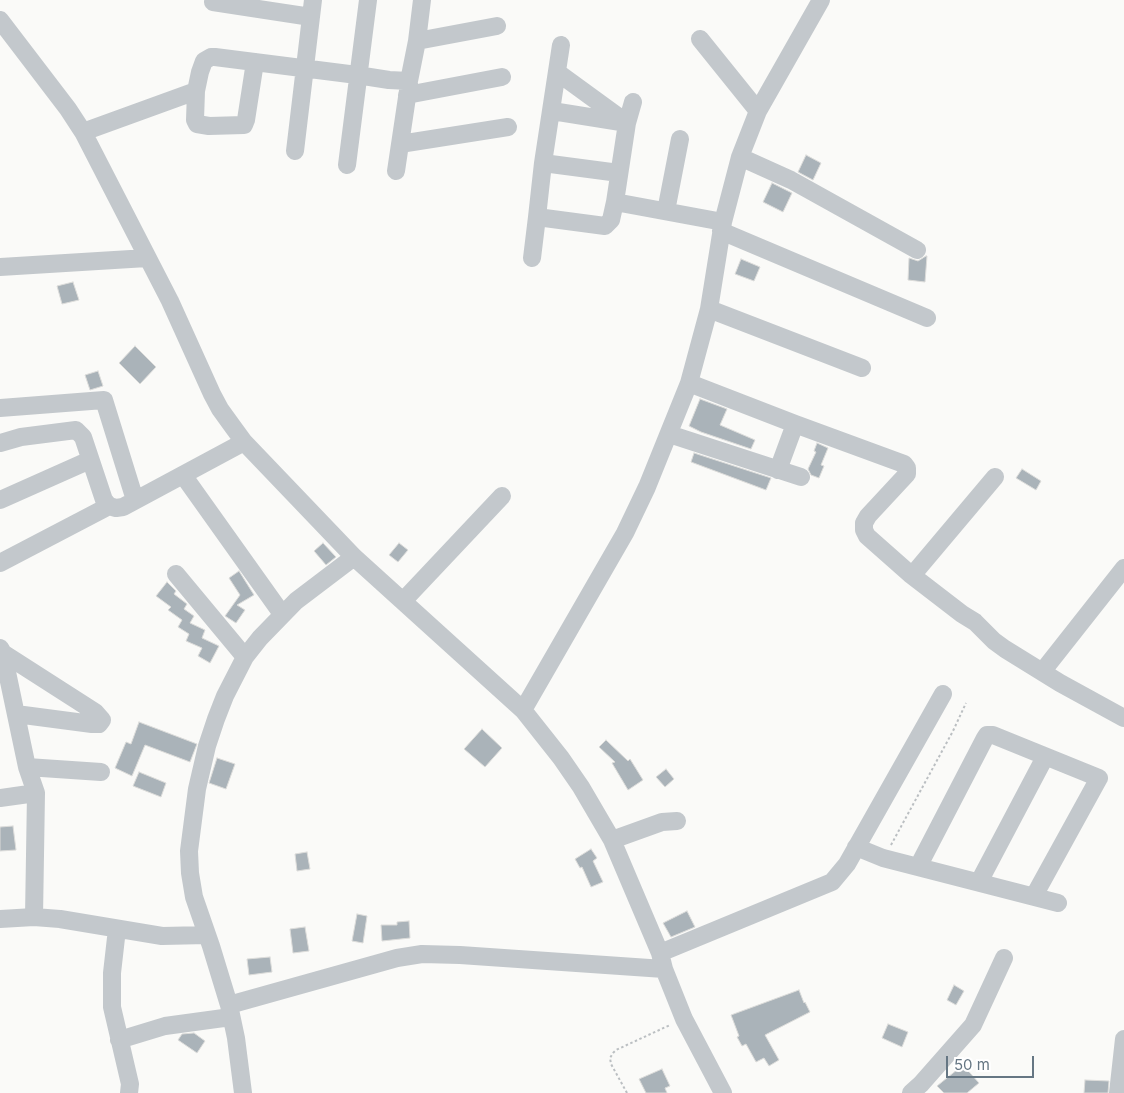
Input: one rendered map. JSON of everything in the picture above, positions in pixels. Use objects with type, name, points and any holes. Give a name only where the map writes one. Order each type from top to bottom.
[{"type":"street","points":[[347,165],[368,0]]},
{"type":"street","points":[[396,171],[422,0]]},
{"type":"street","points":[[523,710],[625,533],[647,487],[689,383],[709,309],[722,226],[740,157],[758,111],[821,0]]},
{"type":"street","points":[[213,2],[312,9],[295,151]]},
{"type":"street","points":[[0,20],[68,109],[83,132],[170,301],[212,394],[220,409],[244,442],[354,556],[523,710],[581,787],[612,840],[684,1019],[723,1093]]},
{"type":"street","points":[[417,41],[497,26]]},
{"type":"street","points":[[700,39],[758,111]]},
{"type":"street","points":[[532,258],[543,163],[561,45]]},
{"type":"street","points":[[255,62],[246,120],[242,126],[197,124],[195,120],[196,91],[202,66],[207,58],[215,57],[255,62],[304,69],[357,75],[408,88],[502,77]]},
{"type":"street","points":[[557,72],[628,123]]},
{"type":"street","points":[[83,132],[196,91]]},
{"type":"street","points":[[537,217],[605,226],[611,220],[633,102]]},
{"type":"street","points":[[552,111],[628,123]]},
{"type":"street","points":[[400,144],[508,127]]},
{"type":"street","points":[[666,211],[680,139]]},
{"type":"street","points":[[740,157],[791,180],[917,250]]},
{"type":"street","points":[[543,163],[619,173]]},
{"type":"street","points":[[615,202],[666,211],[722,226],[927,318]]},
{"type":"street","points":[[0,267],[147,258]]},
{"type":"street","points":[[709,309],[862,368]]},
{"type":"street","points":[[689,383],[900,462],[906,466],[907,472],[905,476],[868,516],[864,523],[864,530],[867,536],[910,574],[975,622],[994,641],[1060,683],[1124,718]]},
{"type":"street","points":[[0,408],[104,400],[135,500]]},
{"type":"street","points":[[778,470],[795,424]]},
{"type":"street","points":[[0,443],[21,437],[76,430],[83,436],[104,500],[109,506],[116,508],[123,507],[244,442]]},
{"type":"street","points":[[669,434],[801,477]]},
{"type":"street","points":[[0,500],[90,460]]},
{"type":"street","points":[[183,475],[282,614]]},
{"type":"street","points":[[910,574],[915,572],[994,477]]},
{"type":"street","points":[[403,601],[502,496]]},
{"type":"street","points":[[0,563],[109,506]]},
{"type":"street","points":[[243,1093],[236,1038],[230,1011],[194,897],[190,873],[189,851],[192,819],[207,746],[225,696],[245,657],[282,614],[311,588],[354,556]]},
{"type":"street","points":[[1042,672],[1124,568]]},
{"type":"street","points":[[176,574],[245,657]]},
{"type":"street","points":[[2,651],[95,712],[102,720],[99,724],[92,724],[16,714]]},
{"type":"street","points":[[2,651],[27,767],[36,793],[34,917]]},
{"type":"street","points":[[49,718],[58,688]]},
{"type":"street","points":[[120,1040],[165,1026],[230,1011],[397,958],[422,954],[662,961],[832,882],[847,864],[943,694]]},
{"type":"street","points":[[918,867],[987,735],[993,735],[1099,778],[1034,896]]},
{"type":"street","points":[[979,882],[1045,756]]},
{"type":"street","points":[[27,767],[101,772]]},
{"type":"street","points":[[0,798],[36,793]]},
{"type":"street","points":[[612,840],[662,822],[677,821]]},
{"type":"street","points":[[856,847],[884,858],[1058,903]]},
{"type":"street","points":[[0,919],[34,917],[162,936],[207,935]]},
{"type":"street","points":[[117,928],[112,973],[112,1007],[130,1084],[130,1093]]},
{"type":"street","points":[[911,1093],[973,1025],[1004,958]]},
{"type":"street","points":[[1118,1093],[1124,1039]]},
{"type":"path","points":[[884,858],[966,703]]},
{"type":"path","points":[[627,1093],[611,1064],[610,1058],[613,1053],[684,1019]]},
{"type":"building","points":[[806,155],[821,163],[813,180],[798,172]]},
{"type":"building","points":[[772,183],[792,193],[783,212],[763,202]]},
{"type":"building","points":[[926,256],[925,282],[908,280],[909,258],[918,261]]},
{"type":"building","points":[[741,259],[760,267],[754,281],[735,274]]},
{"type":"building","points":[[73,282],[79,300],[62,304],[57,286]]},
{"type":"building","points":[[135,346],[156,367],[140,384],[119,363]]},
{"type":"building","points":[[98,371],[103,386],[90,390],[85,375]]},
{"type":"building","points":[[700,399],[727,409],[720,425],[755,440],[751,449],[689,426]]},
{"type":"building","points":[[817,443],[828,448],[821,465],[824,466],[819,478],[811,475],[808,469],[816,452],[814,451]]},
{"type":"building","points":[[694,453],[771,478],[766,490],[691,462]]},
{"type":"building","points":[[1022,469],[1041,481],[1036,490],[1016,478]]},
{"type":"building","points":[[323,543],[336,557],[326,565],[314,551]]},
{"type":"building","points":[[399,543],[408,550],[398,562],[389,555]]},
{"type":"building","points":[[239,571],[254,595],[237,605],[245,610],[236,623],[225,616],[240,595],[229,578]]},
{"type":"building","points":[[167,582],[176,591],[174,594],[187,604],[184,609],[194,616],[190,623],[205,630],[202,638],[219,646],[210,663],[198,656],[202,648],[186,641],[189,634],[178,627],[182,620],[168,610],[171,607],[156,596]]},
{"type":"building","points":[[139,722],[197,744],[190,762],[145,745],[132,776],[115,768],[126,742],[131,744]]},
{"type":"building","points":[[482,729],[502,748],[485,767],[464,749]]},
{"type":"building","points":[[606,740],[628,761],[630,759],[643,780],[628,790],[612,763],[615,762],[599,747]]},
{"type":"building","points":[[217,758],[235,764],[226,789],[209,783]]},
{"type":"building","points":[[666,769],[674,779],[665,787],[656,777]]},
{"type":"building","points":[[139,772],[166,783],[161,797],[133,786]]},
{"type":"building","points":[[13,826],[16,850],[0,851],[0,827]]},
{"type":"building","points":[[591,849],[597,858],[593,861],[603,882],[591,887],[582,867],[580,868],[575,859]]},
{"type":"building","points":[[307,852],[310,869],[297,871],[295,854]]},
{"type":"building","points":[[687,911],[695,927],[671,937],[663,923]]},
{"type":"building","points":[[357,914],[367,916],[363,943],[352,941]]},
{"type":"building","points":[[409,921],[410,938],[382,941],[381,925],[397,925],[397,922]]},
{"type":"building","points":[[305,927],[309,951],[293,953],[290,929]]},
{"type":"building","points":[[270,957],[272,972],[249,975],[247,959]]},
{"type":"building","points":[[954,985],[964,991],[956,1005],[947,1000]]},
{"type":"building","points":[[799,990],[810,1012],[765,1035],[779,1060],[769,1066],[764,1058],[756,1062],[746,1044],[742,1046],[737,1037],[739,1036],[731,1015]]},
{"type":"building","points":[[888,1024],[908,1032],[902,1047],[882,1038]]},
{"type":"building","points":[[194,1033],[205,1041],[197,1053],[178,1040],[182,1034]]},
{"type":"building","points":[[963,1065],[979,1083],[967,1093],[944,1093],[937,1086]]},
{"type":"building","points":[[662,1069],[670,1086],[665,1088],[667,1093],[646,1093],[639,1079]]},
{"type":"building","points":[[1085,1080],[1109,1081],[1108,1093],[1084,1093]]}]
